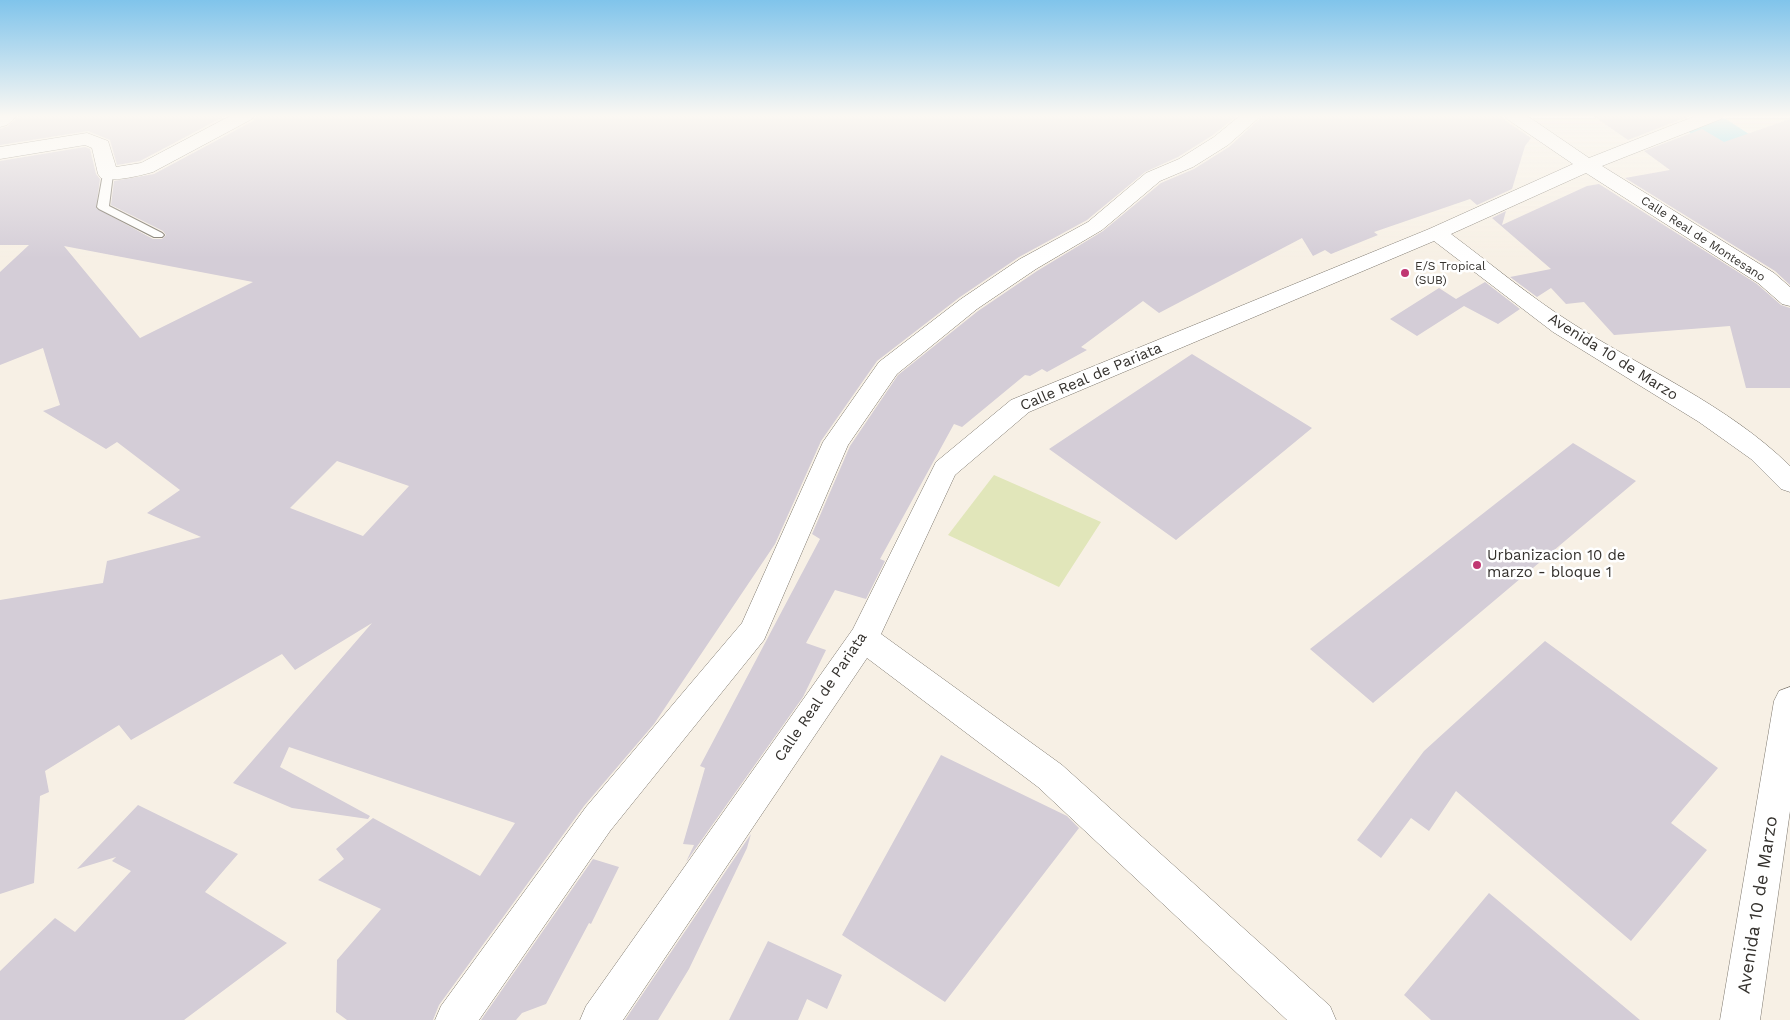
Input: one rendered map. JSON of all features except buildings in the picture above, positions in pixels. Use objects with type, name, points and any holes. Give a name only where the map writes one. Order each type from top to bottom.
[{"type":"street","points":[[105,163],[108,174],[146,168],[156,163]]},
{"type":"street","points":[[455,1020],[598,819],[753,631],[836,442],[888,368],[969,304],[1028,264],[1095,226],[1153,177],[1187,163]]},
{"type":"street","name":"Calle Real de Montesano","points":[[1583,163],[1766,278],[1790,299]]},
{"type":"street","name":"Calle Real de Pariata","points":[[600,1020],[864,638],[945,469],[1020,406],[1436,233],[1593,163]]},
{"type":"street","name":"Avenida 10 de Marzo","points":[[1436,233],[1561,326],[1708,416],[1760,452],[1790,482]]},
{"type":"street","points":[[864,638],[1050,776],[1316,1020]]},
{"type":"street","name":"Avenida 10 de Marzo","points":[[1740,1020],[1790,701]]},
{"type":"lane","points":[[108,174],[103,207],[158,235]]},
{"type":"green space","points":[[994,475],[1101,522],[1059,587],[948,535]]},
{"type":"waterway","points":[[1760,163],[1790,183]]},
{"type":"place","name":"E/S Tropical (SUB)","points":[[1405,273]]},
{"type":"place","name":"Urbanizacion 10 de marzo - bloque 1","points":[[1477,565]]}]
